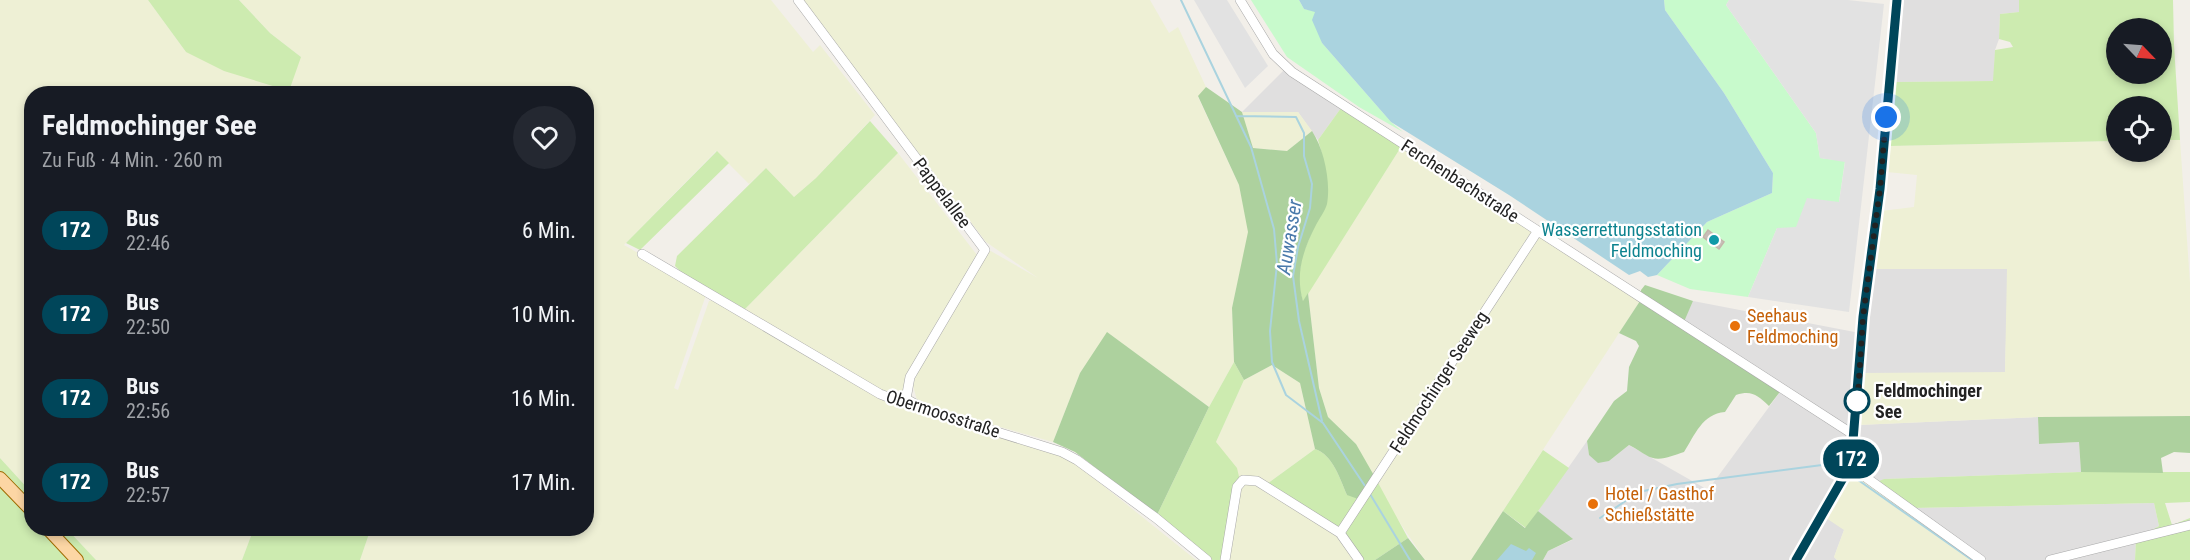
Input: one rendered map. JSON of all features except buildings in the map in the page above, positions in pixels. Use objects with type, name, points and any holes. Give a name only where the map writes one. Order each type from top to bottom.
[{"type":"main road","points":[[0,478],[24,503]]},
{"type":"main road","points":[[54,536],[77,560]]},
{"type":"street","name":"Pappelallee","points":[[798,0],[985,250],[910,377],[906,399]]},
{"type":"street","name":"Ferchenbachstraße","points":[[1240,0],[1268,47],[1281,63],[1537,232],[1854,435]]},
{"type":"street","points":[[1796,560],[1850,466],[1863,317],[1880,189],[1897,0]]},
{"type":"street","name":"Feldmochinger Seeweg","points":[[1340,533],[1537,232]]},
{"type":"street","name":"Obermoosstraße","points":[[642,254],[880,394],[893,399],[906,399],[926,410],[1021,438],[1070,456],[1156,518],[1207,560]]},
{"type":"street","points":[[1850,466],[1981,560]]},
{"type":"street","points":[[1225,560],[1237,487],[1243,480],[1257,481],[1340,533],[1359,560]]},
{"type":"street","points":[[2050,560],[2190,525]]},
{"type":"shaded area","points":[[1194,0],[1227,0],[1268,66],[1245,88]]},
{"type":"shaded area","points":[[1729,0],[1848,0],[1884,4],[1849,312],[1748,297],[1777,228],[1796,227],[1807,198],[1839,202],[1845,162],[1820,158],[1816,133],[1726,5]]},
{"type":"shaded area","points":[[1904,0],[2019,0],[2019,12],[2000,14],[1994,81],[1894,82]]},
{"type":"shaded area","points":[[1284,70],[1341,108],[1318,140],[1298,112],[1242,112]]},
{"type":"shaded area","points":[[1875,269],[2008,269],[2005,373],[1863,373],[1858,425],[2038,417],[2039,444],[2079,442],[2081,472],[1884,479],[1844,530],[1834,557],[1837,560],[1543,560],[1548,551],[1572,540],[1538,511],[1587,441],[1589,455],[1609,461],[1629,445],[1708,490],[1783,388],[1682,324],[1693,301],[1865,334]]},
{"type":"shaded area","points":[[2154,503],[2159,526],[2136,539],[2135,560],[1981,560],[1913,508]]},
{"type":"green space","points":[[0,0],[148,0],[186,52],[301,57],[270,33],[239,0],[771,0],[813,52],[820,45],[875,115],[816,178],[794,197],[766,168],[749,184],[716,151],[624,245],[707,292],[674,388],[678,390],[709,301],[718,299],[742,312],[898,153],[977,255],[900,402],[1070,459],[1196,560],[360,560],[368,536],[594,536],[594,86],[24,86],[24,484],[0,458]]},
{"type":"green space","points":[[148,0],[239,0],[270,33],[301,57],[291,86],[273,86],[224,71],[186,52]]},
{"type":"green space","points":[[802,0],[1150,0],[1169,33],[1178,27],[1206,87],[1198,97],[1239,185],[1249,232],[1232,308],[1234,362],[1209,407],[1108,333],[1080,373],[1053,442],[926,406],[917,400],[913,386],[916,374],[989,250],[1038,278],[986,242]]},
{"type":"green space","points":[[1251,0],[1299,0],[1304,9],[1315,11],[1322,43],[1391,122],[1403,132],[1359,107],[1287,57]]},
{"type":"green space","points":[[1664,0],[1729,0],[1726,5],[1816,133],[1820,158],[1845,161],[1839,202],[1796,228],[1777,228],[1748,297],[1690,289],[1657,275],[1707,222],[1772,193],[1773,173],[1724,93],[1665,10]]},
{"type":"green space","points":[[2019,0],[2173,0],[2180,140],[2172,140],[2172,96],[2106,96],[2106,141],[1890,146],[1894,82],[1993,81],[1995,50],[2013,47],[2010,42],[1999,39],[2000,14],[2019,12]]},
{"type":"green space","points":[[1206,87],[1242,112],[1253,148],[1287,151],[1312,131],[1320,147],[1327,176],[1327,204],[1304,253],[1300,272],[1301,291],[1303,301],[1308,293],[1319,388],[1328,417],[1356,444],[1376,479],[1361,500],[1347,495],[1339,475],[1327,456],[1315,449],[1300,383],[1272,365],[1244,380],[1234,362],[1232,308],[1248,232],[1239,185],[1198,96]]},
{"type":"green space","points":[[1341,108],[1401,147],[1303,302],[1298,284],[1302,256],[1311,234],[1322,154],[1318,140]]},
{"type":"green space","points":[[1242,112],[1298,112],[1312,131],[1287,151],[1253,148]]},
{"type":"green space","points":[[870,121],[898,153],[745,309],[681,272],[675,266],[677,256],[766,168],[794,197],[816,178]]},
{"type":"green space","points":[[2172,140],[2180,140],[2190,283],[2190,416],[2038,417],[1858,425],[1863,373],[2005,372],[2007,269],[1875,269],[1881,211],[1914,207],[1917,175],[1887,172],[1890,146],[2106,141],[2106,162],[2172,162]]},
{"type":"green space","points":[[1401,147],[1640,301],[1471,560],[1425,560],[1388,505],[1356,444],[1328,417],[1319,388],[1308,293]]},
{"type":"green space","points":[[717,151],[729,163],[640,250],[626,243]]},
{"type":"green space","points":[[1645,285],[1693,301],[1683,324],[1783,388],[1769,406],[1754,394],[1736,395],[1725,412],[1705,421],[1684,452],[1665,458],[1655,458],[1629,445],[1609,461],[1598,463],[1589,455],[1587,441],[1614,401],[1627,391],[1629,367],[1639,346],[1636,341],[1619,333],[1640,301],[1641,290]]},
{"type":"green space","points":[[1107,332],[1209,407],[1157,515],[1075,452],[1053,442],[1080,373]]},
{"type":"green space","points":[[1234,362],[1244,380],[1216,442],[1237,468],[1240,481],[1222,560],[1212,560],[1157,515],[1209,407]]},
{"type":"green space","points":[[1272,365],[1300,383],[1315,449],[1267,484],[1341,532],[1360,560],[1228,560],[1216,442],[1244,380]]},
{"type":"green space","points":[[2190,416],[2190,453],[2174,452],[2161,458],[2163,473],[2081,472],[2079,442],[2039,444],[2038,417]]},
{"type":"green space","points":[[1315,449],[1327,456],[1339,475],[1347,495],[1376,479],[1408,538],[1375,560],[1360,560],[1341,532],[1267,484]]},
{"type":"green space","points":[[1543,450],[1569,468],[1526,528],[1503,511]]},
{"type":"green space","points":[[0,458],[24,484],[24,536],[74,536],[96,560],[0,560]]},
{"type":"green space","points":[[1851,466],[1981,560],[1837,560],[1834,557],[1844,530],[1823,516]]},
{"type":"green space","points":[[2081,472],[2190,472],[2190,502],[2165,503],[2172,525],[2190,518],[2190,560],[2135,560],[2136,539],[2159,526],[2154,503],[1913,508],[1877,482],[1884,479]]},
{"type":"green space","points":[[1503,511],[1525,528],[1538,511],[1573,539],[1548,551],[1543,560],[1471,560]]},
{"type":"green space","points":[[74,536],[251,536],[242,560],[96,560]]},
{"type":"green space","points":[[251,536],[368,536],[360,560],[242,560]]},
{"type":"green space","points":[[1408,538],[1425,560],[1375,560]]},
{"type":"water","points":[[1299,0],[1664,0],[1665,10],[1724,93],[1773,173],[1772,193],[1707,222],[1657,275],[1648,277],[1640,271],[1629,275],[1509,195],[1391,122],[1322,43],[1312,20],[1315,12],[1304,9]]},
{"type":"water","points":[[1511,544],[1526,551],[1529,548],[1536,553],[1532,560],[1497,560]]},
{"type":"waterway","points":[[1181,0],[1251,147],[1274,229],[1277,264],[1270,331],[1272,362],[1286,395],[1323,423],[1367,489]]},
{"type":"waterway","name":"Auwasser","points":[[1236,116],[1296,117],[1304,133],[1304,156],[1312,184],[1310,208],[1298,247],[1293,276],[1299,321],[1322,421]]},
{"type":"waterway","points":[[1600,518],[1639,492],[1677,484],[1822,465],[1839,467]]},
{"type":"waterway","points":[[1851,475],[1972,560]]},
{"type":"waterway","points":[[1370,494],[1410,560]]},
{"type":"bus line","name":"172","points":[[1796,560],[1850,466],[1857,410],[1866,289],[1880,189],[1897,0]]},
{"type":"place","name":"Wasserrettungsstation Feldmoching","points":[[1714,240]]},
{"type":"place","name":"Seehaus Feldmoching","points":[[1735,326]]},
{"type":"place","name":"Feldmochinger See","points":[[1857,401]]},
{"type":"place","name":"Hotel / Gasthof Schießstätte","points":[[1593,504]]},
{"type":"route","points":[[1857,401],[1857,410],[1863,317],[1880,189],[1886,117]]}]
